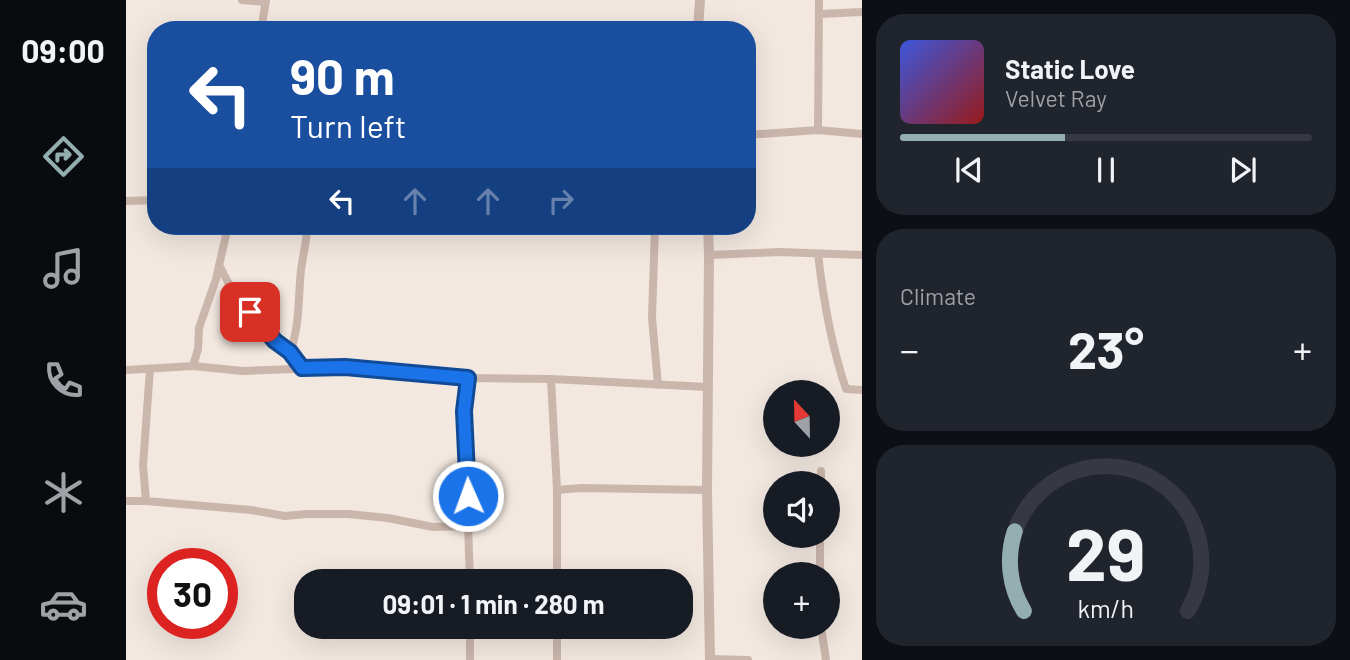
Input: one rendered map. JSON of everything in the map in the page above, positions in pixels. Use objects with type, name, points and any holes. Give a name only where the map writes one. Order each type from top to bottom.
[{"type":"street","points":[[242,0],[266,1],[263,21]]},
{"type":"street","points":[[699,21],[700,0]]},
{"type":"street","points":[[818,130],[819,0]]},
{"type":"street","points":[[820,13],[862,12]]},
{"type":"street","points":[[756,134],[818,130],[862,134]]},
{"type":"street","points":[[126,201],[147,200]]},
{"type":"street","points":[[192,366],[198,349],[198,328],[226,235]]},
{"type":"street","points":[[290,352],[296,335],[301,266],[307,235]]},
{"type":"street","points":[[655,235],[652,318],[658,385]]},
{"type":"street","points":[[708,235],[707,490],[710,659],[748,660]]},
{"type":"street","points":[[709,255],[780,252],[862,255]]},
{"type":"street","points":[[818,254],[821,280],[846,389],[862,390]]},
{"type":"street","points":[[219,265],[228,285],[275,341],[290,352],[302,368]]},
{"type":"street","points":[[126,370],[192,366],[243,371],[345,367],[468,378],[551,379],[707,387]]},
{"type":"street","points":[[146,501],[143,465],[150,369]]},
{"type":"street","points":[[468,378],[464,411],[470,569]]},
{"type":"street","points":[[551,379],[557,490],[557,569]]},
{"type":"street","points":[[557,490],[707,490]]},
{"type":"street","points":[[126,501],[251,510],[285,516],[348,514],[433,527],[470,527]]},
{"type":"street","points":[[470,639],[470,660]]},
{"type":"street","points":[[557,639],[557,660]]},
{"type":"street","points":[[823,639],[826,660]]},
{"type":"route","points":[[250,312],[302,368],[345,367],[468,378],[464,411],[468,496]]}]
